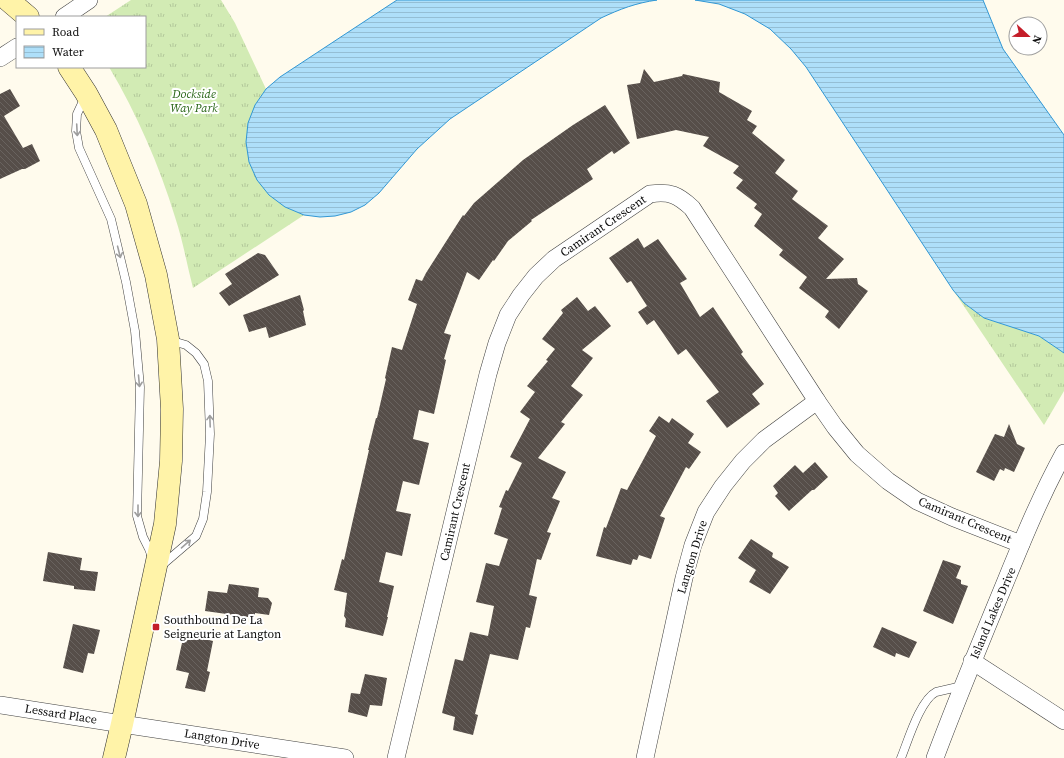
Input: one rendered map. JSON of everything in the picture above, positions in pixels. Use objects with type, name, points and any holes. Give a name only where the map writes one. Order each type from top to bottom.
[{"type":"street","points":[[8,0],[27,16]]},
{"type":"street","points":[[29,0],[37,16]]},
{"type":"street","points":[[65,16],[89,0]]},
{"type":"street","points":[[0,58],[16,48]]},
{"type":"street","points":[[70,68],[106,130],[136,204],[156,275],[168,340],[172,409],[171,461],[165,524],[114,758]]},
{"type":"street","name":"Camirant Crescent","points":[[396,758],[486,382],[497,344],[508,314],[536,276],[554,259],[650,194],[662,192],[672,194],[684,200],[692,208],[817,401],[835,427],[857,454],[888,481],[918,501],[952,517],[1021,544]]},
{"type":"street","name":"Langton Drive","points":[[645,758],[684,578],[693,545],[706,512],[723,486],[743,461],[764,440],[817,401]]},
{"type":"street","name":"Island Lakes Drive","points":[[935,758],[972,661],[1021,544],[1037,507],[1064,453]]},
{"type":"street","points":[[972,661],[1064,720]]},
{"type":"street","name":"Lessard Place","points":[[0,705],[122,724]]},
{"type":"street","name":"Langton Drive","points":[[122,724],[345,758]]},
{"type":"lane","points":[[86,94],[77,114],[76,131],[80,148],[110,219],[126,282],[135,331],[140,386],[137,516],[142,537],[149,549],[156,570],[196,536],[203,519],[207,492],[210,434],[208,381],[204,364],[196,353],[186,345],[168,340]]},
{"type":"lane","points":[[901,758],[917,718],[925,703],[936,692],[962,686]]},
{"type":"green space","name":"Dockside Way Park","points":[[131,0],[221,0],[235,23],[266,89],[255,105],[285,207],[304,215],[193,288],[178,226],[162,178],[138,121],[110,68],[146,68],[146,16],[107,16]]},
{"type":"green space","points":[[953,290],[964,303],[984,318],[1039,336],[1064,353],[1064,391],[1044,425]]},
{"type":"water","points":[[397,0],[657,0],[628,7],[601,18],[450,119],[417,149],[379,193],[365,205],[351,212],[335,216],[320,217],[304,215],[285,207],[269,195],[257,180],[249,162],[246,142],[248,123],[255,105],[266,89],[280,77]]},
{"type":"water","points":[[695,0],[983,0],[1003,49],[1064,135],[1064,353],[1039,336],[984,318],[964,303],[953,290],[806,67],[791,49],[770,29],[745,14],[719,4]]},
{"type":"building","points":[[644,69],[654,82],[682,76],[683,74],[720,82],[719,92],[752,111],[747,120],[757,126],[752,133],[785,160],[775,173],[798,191],[792,199],[828,226],[818,238],[844,259],[826,279],[857,278],[858,284],[868,291],[839,329],[825,317],[829,311],[799,288],[807,277],[779,255],[783,250],[754,226],[762,214],[754,208],[757,204],[736,188],[743,180],[733,173],[739,166],[703,146],[709,137],[676,130],[637,139],[627,85],[640,83]]},
{"type":"building","points":[[10,89],[20,106],[4,116],[23,148],[32,144],[40,161],[0,179],[0,94]]},
{"type":"building","points":[[605,105],[630,143],[614,154],[612,151],[587,169],[593,179],[531,220],[532,221],[508,241],[479,280],[467,272],[444,333],[451,335],[444,359],[446,360],[434,414],[419,410],[413,439],[429,443],[419,485],[403,481],[396,511],[411,514],[402,556],[386,552],[379,582],[394,586],[383,636],[345,627],[346,619],[344,616],[347,593],[334,590],[342,559],[344,560],[392,347],[402,350],[417,304],[408,300],[416,279],[422,281],[463,215],[464,216],[474,203],[523,160],[573,125]]},
{"type":"building","points":[[638,238],[644,248],[658,239],[687,279],[680,283],[700,317],[713,307],[743,352],[741,354],[764,384],[752,394],[760,404],[727,428],[706,401],[719,392],[686,349],[678,355],[654,320],[647,325],[638,312],[647,306],[631,281],[627,283],[609,258]]},
{"type":"building","points":[[258,253],[265,255],[279,275],[229,306],[219,293],[232,284],[225,274]]},
{"type":"building","points":[[300,295],[306,325],[269,338],[266,327],[249,332],[243,315]]},
{"type":"building","points":[[577,297],[588,311],[595,306],[611,326],[582,350],[593,358],[571,386],[583,395],[561,422],[565,424],[538,458],[566,472],[552,498],[560,501],[547,532],[551,533],[541,560],[537,559],[529,595],[537,597],[530,628],[526,627],[518,660],[490,654],[475,714],[478,715],[473,735],[453,730],[455,717],[442,713],[455,659],[463,661],[470,632],[488,636],[494,606],[476,602],[486,563],[499,566],[508,539],[494,534],[502,508],[499,507],[506,490],[508,491],[522,463],[510,457],[530,419],[520,412],[535,392],[527,386],[548,361],[546,360],[555,349],[542,339],[563,313],[561,310]]},
{"type":"building","points":[[659,416],[669,423],[672,418],[694,434],[688,443],[701,452],[689,469],[686,467],[660,516],[665,518],[651,559],[639,555],[637,560],[633,559],[631,565],[596,556],[604,527],[606,528],[621,488],[627,490],[656,436],[649,431]]},
{"type":"building","points":[[1009,424],[1017,444],[1025,448],[1014,472],[1005,468],[1004,471],[1000,469],[994,481],[976,472],[995,434],[1004,437]]},
{"type":"building","points":[[815,462],[828,477],[789,511],[775,496],[778,493],[773,486],[795,465],[803,473]]},
{"type":"building","points":[[751,539],[773,553],[772,557],[789,567],[770,594],[749,582],[756,570],[738,558]]},
{"type":"building","points":[[48,552],[82,558],[80,570],[98,572],[95,591],[74,589],[74,586],[43,581]]},
{"type":"building","points":[[943,560],[961,566],[956,578],[961,580],[961,584],[968,586],[953,624],[923,611]]},
{"type":"building","points":[[229,584],[259,588],[258,597],[268,598],[272,603],[269,615],[255,613],[255,618],[205,611],[208,591],[227,593]]},
{"type":"building","points":[[73,624],[100,630],[94,654],[88,653],[83,673],[63,668]]},
{"type":"building","points":[[882,627],[917,642],[909,658],[896,653],[895,657],[873,647]]},
{"type":"building","points":[[184,634],[213,641],[207,671],[210,672],[205,692],[185,688],[189,673],[176,670]]},
{"type":"building","points":[[365,674],[387,678],[382,706],[370,705],[367,717],[348,712],[351,693],[360,694]]},
{"type":"place","name":"Southbound De La Seigneurie at Langton","points":[[156,627]]}]
